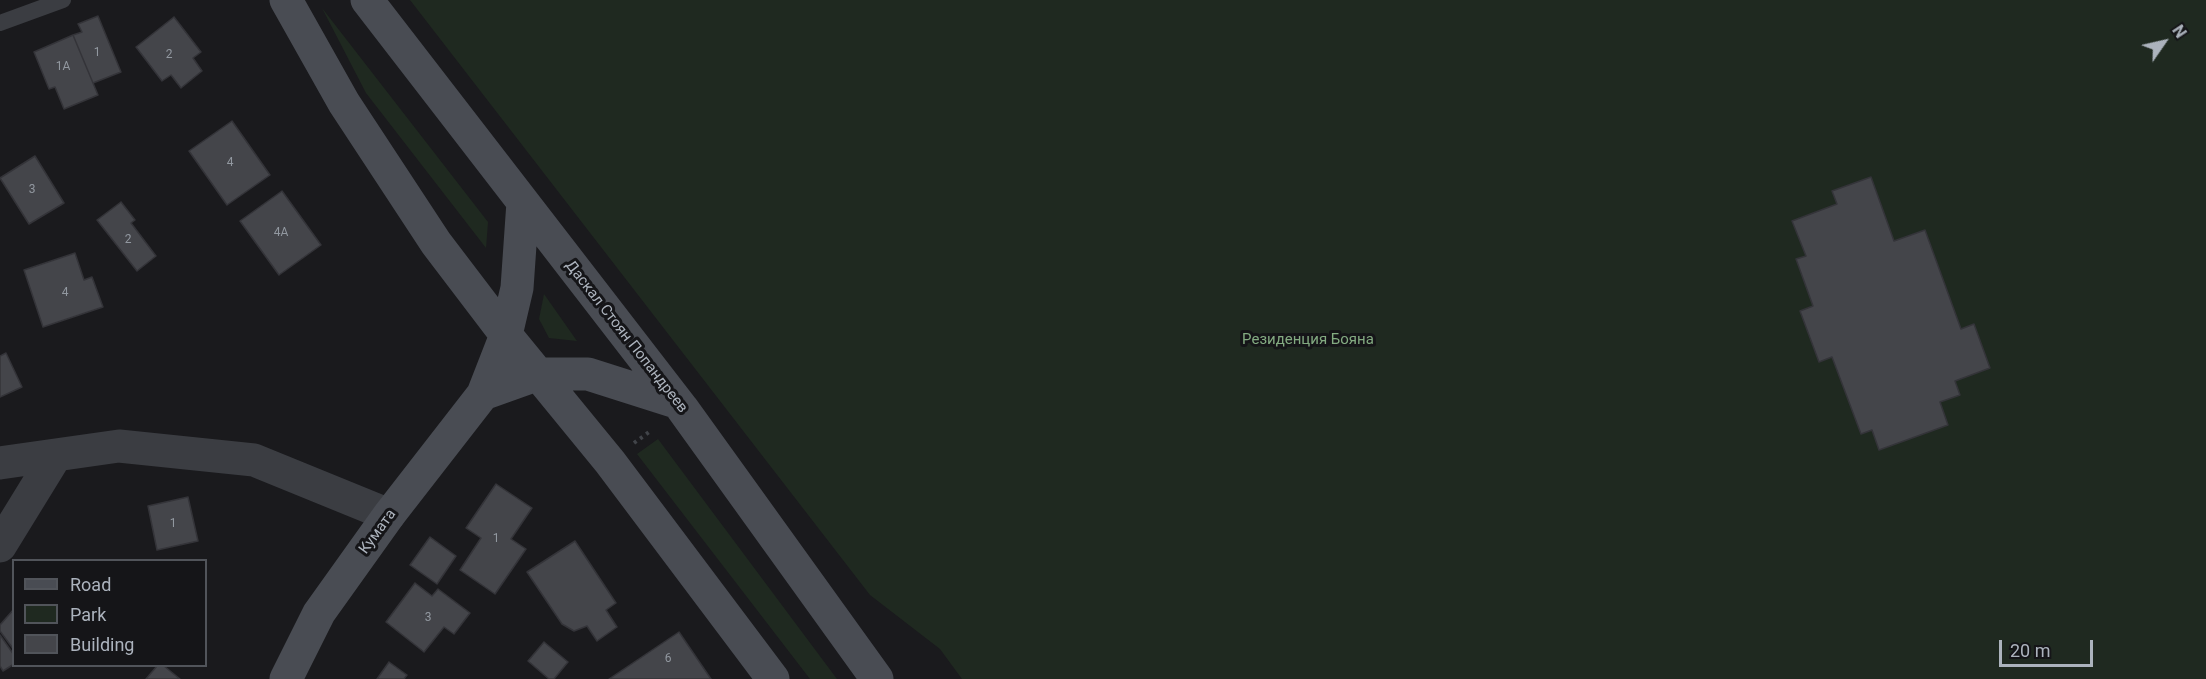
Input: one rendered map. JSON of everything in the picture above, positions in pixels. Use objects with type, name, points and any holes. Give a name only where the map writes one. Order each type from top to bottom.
[{"type":"main road","points":[[286,0],[344,103],[436,243],[506,335],[610,462],[773,679]]},
{"type":"main road","name":"Даскал Стоян Попандреев","points":[[367,0],[676,402],[877,679]]},
{"type":"main road","name":"Кумата","points":[[286,679],[319,613],[389,515],[483,394],[506,335],[518,288],[523,202]]},
{"type":"main road","points":[[483,394],[539,374],[588,374],[676,402]]},
{"type":"street","points":[[0,464],[119,446],[254,460],[389,515]]},
{"type":"street","points":[[0,546],[56,455]]},
{"type":"lane","points":[[0,23],[63,0]]},
{"type":"path","points":[[631,446],[652,430]]},
{"type":"green space","name":"Резиденция Бояна","points":[[410,0],[2206,0],[2206,679],[962,679],[940,649],[870,595]]},
{"type":"green space","points":[[322,8],[488,222],[486,248],[366,93]]},
{"type":"green space","points":[[544,294],[577,341],[549,338],[539,319]]},
{"type":"green space","points":[[658,439],[837,679],[810,679],[637,454]]},
{"type":"building","points":[[98,16],[121,72],[93,83],[73,35],[82,32],[78,24]]},
{"type":"building","points":[[174,17],[201,52],[193,58],[202,71],[181,88],[171,75],[162,81],[136,47]]},
{"type":"building","points":[[73,35],[98,95],[64,109],[55,87],[49,89],[34,52]]},
{"type":"building","points":[[232,121],[270,175],[227,205],[189,151]]},
{"type":"building","points":[[35,156],[64,203],[29,224],[0,178]]},
{"type":"building","points":[[1871,177],[1894,241],[1925,230],[1961,329],[1974,324],[1990,368],[1955,381],[1960,395],[1940,402],[1948,425],[1879,450],[1872,430],[1861,434],[1832,357],[1819,362],[1800,311],[1813,306],[1796,259],[1806,256],[1792,221],[1837,204],[1832,191]]},
{"type":"building","points":[[282,191],[321,245],[279,275],[240,221]]},
{"type":"building","points":[[121,202],[135,220],[131,223],[156,256],[137,271],[97,220]]},
{"type":"building","points":[[75,253],[84,280],[92,277],[103,307],[43,327],[24,270]]},
{"type":"building","points":[[6,353],[22,387],[0,397],[0,356]]},
{"type":"building","points":[[496,484],[532,508],[511,539],[526,549],[495,594],[460,570],[481,538],[466,528]]},
{"type":"building","points":[[188,497],[198,541],[157,550],[148,506]]},
{"type":"building","points":[[430,537],[456,556],[437,584],[410,565]]},
{"type":"building","points":[[575,541],[616,603],[606,610],[617,627],[597,641],[587,626],[574,631],[562,624],[527,572]]},
{"type":"building","points":[[415,583],[432,596],[438,589],[470,613],[454,634],[444,627],[424,652],[386,622]]},
{"type":"building","points":[[12,611],[12,647],[0,631],[0,625]]},
{"type":"building","points":[[679,632],[711,679],[609,679]]},
{"type":"building","points":[[0,635],[12,652],[12,665],[3,671],[0,666]]},
{"type":"building","points":[[544,642],[568,662],[554,679],[549,679],[528,661]]},
{"type":"building","points":[[389,662],[407,675],[404,679],[377,679]]},
{"type":"building","points":[[156,667],[165,667],[180,679],[146,679]]}]
